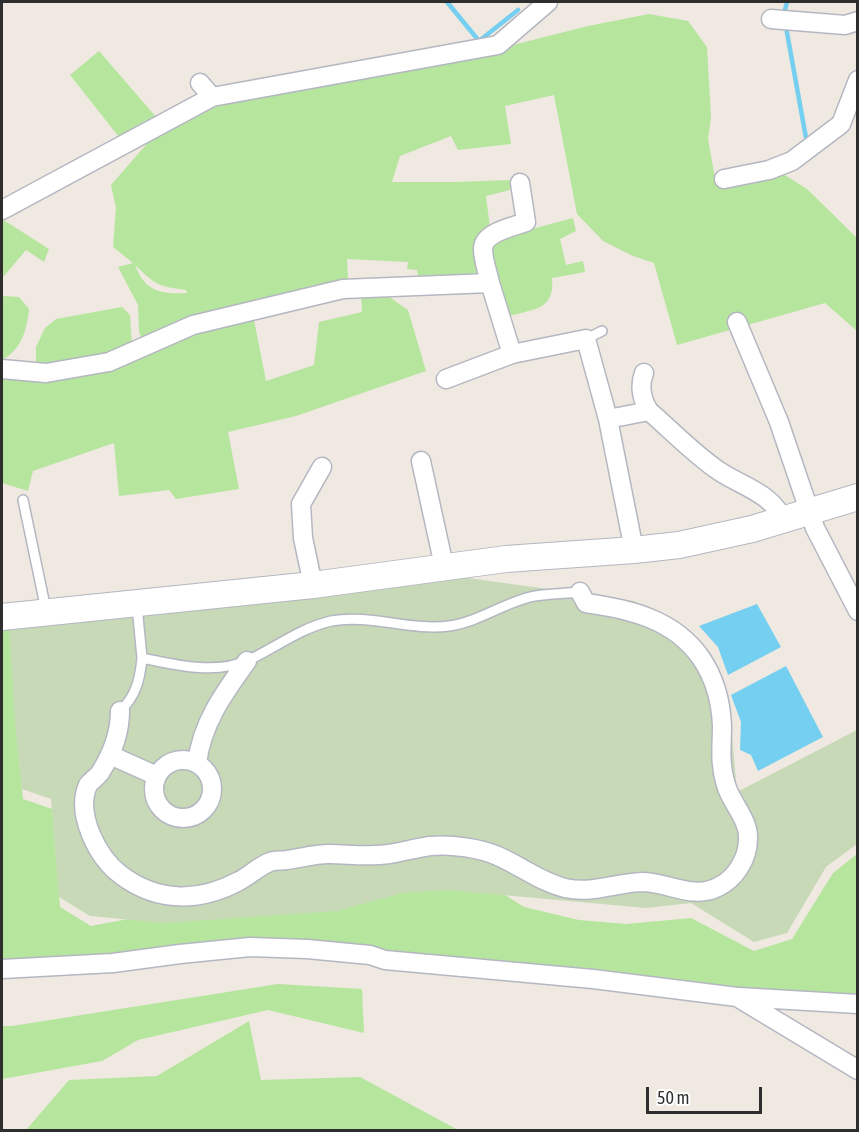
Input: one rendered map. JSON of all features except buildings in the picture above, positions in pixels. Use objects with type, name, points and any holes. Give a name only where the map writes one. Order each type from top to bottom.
[{"type":"street","points":[[2,210],[212,97],[498,45],[548,2]]},
{"type":"street","points":[[771,19],[845,25],[858,21]]},
{"type":"street","points":[[724,179],[769,170],[792,161],[841,124],[858,80]]},
{"type":"street","points":[[200,82],[212,97]]},
{"type":"street","points":[[512,354],[490,283],[483,249],[491,235],[526,222],[520,183]]},
{"type":"street","points":[[2,369],[46,373],[109,362],[193,325],[343,289],[490,283]]},
{"type":"street","points":[[737,322],[779,422],[815,528],[858,611]]},
{"type":"street","points":[[446,379],[512,354],[594,335],[633,550]]},
{"type":"street","points":[[644,373],[641,381],[644,404],[649,411],[719,471],[751,487],[780,510],[783,521]]},
{"type":"street","points":[[608,419],[649,411]]},
{"type":"street","points":[[421,461],[444,566]]},
{"type":"street","points":[[314,585],[303,538],[301,504],[322,467]]},
{"type":"street","points":[[2,617],[314,585],[506,559],[679,545],[783,521],[858,497]]},
{"type":"street","points":[[116,713],[120,725],[110,755],[98,775],[89,782],[85,798],[85,813],[89,831],[102,855],[120,875],[136,885],[166,895],[200,896],[215,892],[238,882],[270,862],[325,854],[388,854],[432,846],[464,848],[497,856],[548,882],[567,888],[603,889],[642,882],[696,893],[720,886],[740,867],[746,854],[748,840],[747,825],[726,787],[719,748],[721,711],[710,675],[701,658],[691,647],[662,623],[627,610],[586,603],[580,592]]},
{"type":"street","points":[[197,763],[201,742],[211,716],[247,661]]},
{"type":"street","points":[[110,755],[156,776]]},
{"type":"street","points":[[180,759],[197,763],[206,770],[211,779],[213,789],[206,807],[190,818],[172,816],[164,811],[154,795],[156,776],[170,762],[180,759]]},
{"type":"street","points":[[2,969],[113,963],[250,947],[307,949],[370,955],[385,960],[582,978],[737,997],[858,1004]]},
{"type":"street","points":[[737,997],[858,1070]]},
{"type":"lane","points":[[23,500],[47,613]]},
{"type":"lane","points":[[142,658],[184,667],[208,668],[247,661],[314,626],[334,621],[389,621],[427,627],[449,626],[530,597],[580,592]]},
{"type":"lane","points":[[116,713],[131,699],[138,683],[142,658],[137,604]]},
{"type":"green space","points":[[649,14],[688,21],[707,47],[711,117],[708,139],[715,178],[769,165],[807,189],[857,238],[857,331],[825,303],[677,345],[654,263],[633,256],[603,241],[577,214],[554,95],[505,106],[511,144],[458,150],[451,136],[400,156],[392,182],[512,180],[510,190],[486,196],[490,228],[483,278],[419,281],[417,270],[407,269],[408,262],[347,259],[348,279],[274,296],[196,320],[143,344],[139,331],[138,305],[118,267],[133,263],[113,247],[116,208],[111,185],[151,139],[215,105],[501,48],[588,26]],"holes":[[[135,265],[153,281],[186,290],[187,293],[155,290],[144,281]]]},
{"type":"green space","points":[[99,51],[157,118],[119,137],[70,75]]},
{"type":"green space","points":[[573,218],[576,231],[560,239],[566,265],[583,261],[585,272],[552,278],[552,289],[546,302],[534,309],[509,316],[488,246],[495,239]]},
{"type":"green space","points":[[2,219],[49,249],[44,262],[26,250],[4,276],[2,275]]},
{"type":"green space","points":[[361,293],[385,294],[408,310],[426,371],[296,416],[228,432],[239,489],[176,499],[169,490],[119,496],[114,443],[33,471],[28,491],[2,483],[2,373],[84,371],[192,328],[253,315],[266,381],[314,365],[319,322],[362,312]]},
{"type":"green space","points":[[2,296],[19,297],[29,309],[22,339],[14,351],[2,360]]},
{"type":"green space","points":[[122,307],[130,315],[132,345],[108,357],[36,368],[36,347],[45,328],[56,319]]},
{"type":"green space","points":[[461,577],[634,601],[695,635],[715,673],[730,712],[737,792],[857,730],[857,844],[826,867],[787,933],[754,942],[691,903],[646,908],[447,890],[403,893],[337,911],[164,923],[90,916],[59,897],[51,799],[22,789],[9,627]]},
{"type":"green space","points":[[40,627],[16,726],[23,799],[52,809],[60,907],[91,926],[139,917],[483,881],[524,907],[579,920],[626,924],[691,918],[754,951],[792,939],[833,873],[857,854],[857,993],[747,994],[367,951],[2,965],[2,630]]},
{"type":"green space","points":[[278,984],[362,989],[364,1033],[268,1010],[138,1040],[102,1061],[2,1079],[2,1026]]},
{"type":"green space","points":[[249,1021],[261,1080],[360,1077],[458,1130],[26,1130],[69,1080],[157,1076]]},
{"type":"water","points":[[757,604],[781,647],[728,675],[718,647],[699,626]]},
{"type":"water","points":[[786,666],[823,737],[758,771],[751,755],[740,750],[741,722],[731,695]]},
{"type":"waterway","points":[[447,2],[479,41],[518,10]]},
{"type":"waterway","points":[[785,10],[787,2]]},
{"type":"waterway","points":[[786,27],[806,138]]}]
